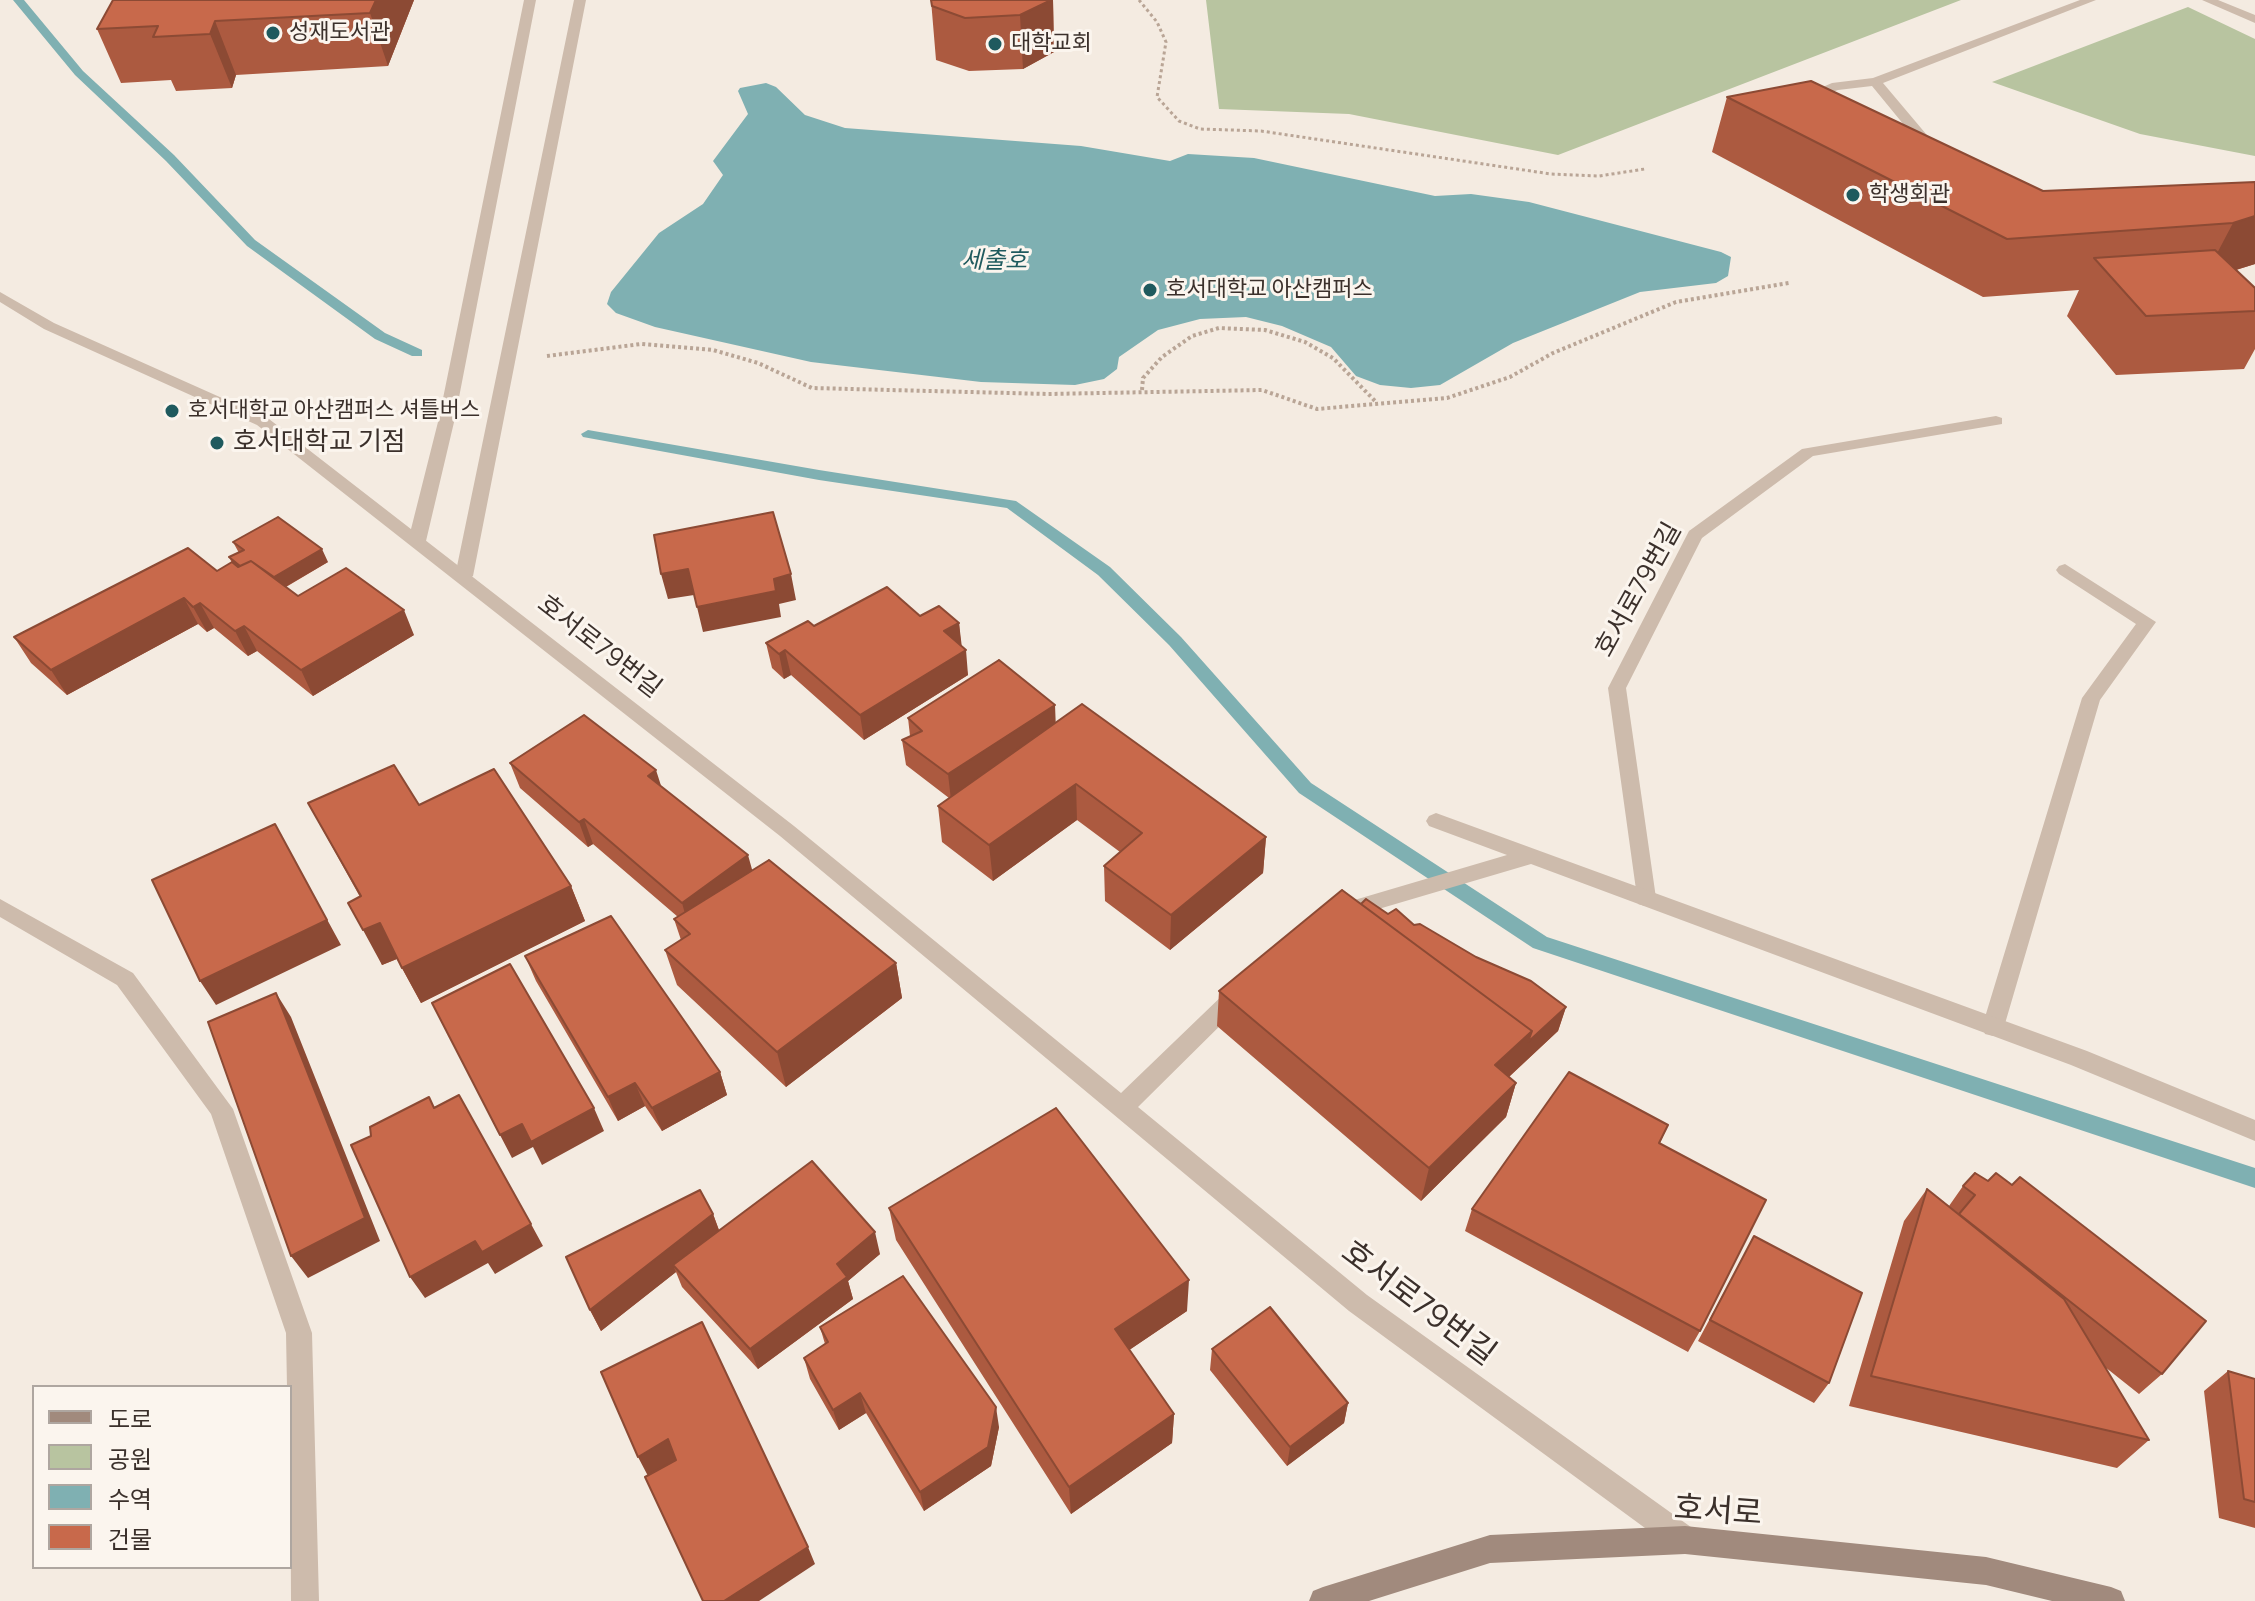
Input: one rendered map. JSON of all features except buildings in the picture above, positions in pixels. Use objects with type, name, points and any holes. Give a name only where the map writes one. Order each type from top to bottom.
[{"type":"street","points":[[417,541],[447,418],[530,0]]},
{"type":"street","points":[[464,576],[580,0]]},
{"type":"street","points":[[1795,102],[1836,86],[1875,82],[2090,0]]},
{"type":"street","points":[[2208,0],[2255,19]]},
{"type":"street","points":[[1875,82],[1936,155]]},
{"type":"street","name":"호서로79번길","points":[[0,296],[49,326],[263,422],[787,831],[1358,1303],[1685,1540]]},
{"type":"street","name":"호서로79번길","points":[[1645,898],[1617,688],[1695,535],[1808,452],[1996,421]]},
{"type":"street","points":[[1993,1027],[2091,698],[2147,622],[2065,570]]},
{"type":"street","points":[[1436,821],[1993,1027],[2255,1131]]},
{"type":"street","points":[[1327,917],[1532,856]]},
{"type":"street","points":[[0,907],[125,979],[221,1109],[299,1333],[305,1601]]},
{"type":"street","points":[[1122,1107],[1257,976]]},
{"type":"street","name":"호서로","points":[[1323,1601],[1490,1549],[1685,1540],[1986,1571],[2111,1601]]},
{"type":"path","points":[[1139,0],[1157,22],[1166,42],[1157,97],[1179,121],[1200,129],[1261,131],[1551,174],[1599,176],[1645,169]]},
{"type":"path","points":[[507,358],[581,353],[641,344],[713,350],[758,363],[812,388],[1048,394],[1262,390],[1317,409],[1447,398],[1510,377],[1553,353],[1676,302],[1789,283]]},
{"type":"path","points":[[1142,390],[1143,378],[1162,357],[1192,336],[1219,328],[1265,330],[1305,342],[1333,358],[1378,404]]},
{"type":"green space","points":[[1206,0],[1961,0],[1558,155],[1349,114],[1219,109]]},
{"type":"green space","points":[[2188,7],[2255,39],[2255,156],[2140,134],[1992,82]]},
{"type":"water","name":"세출호","points":[[766,83],[776,87],[805,115],[845,128],[1081,146],[1170,161],[1188,154],[1254,158],[1435,196],[1471,194],[1529,202],[1721,252],[1731,257],[1728,276],[1716,283],[1640,292],[1513,343],[1440,385],[1411,388],[1380,385],[1356,376],[1331,347],[1282,326],[1246,317],[1200,319],[1158,330],[1119,357],[1117,369],[1104,379],[1075,385],[981,382],[811,362],[655,327],[616,313],[607,304],[611,292],[659,233],[703,204],[723,175],[713,161],[748,114],[738,91]]},
{"type":"waterway","points":[[18,0],[79,73],[170,158],[251,243],[380,336],[417,353]]},
{"type":"waterway","points":[[588,434],[819,475],[1011,504],[1104,571],[1175,641],[1305,788],[1540,943],[2255,1178]]},
{"type":"place","name":"성재도서관","points":[[273,33]]},
{"type":"place","name":"대학교회","points":[[995,44]]},
{"type":"place","name":"학생회관","points":[[1853,195]]},
{"type":"place","name":"호서대학교 아산캠퍼스","points":[[1150,290]]},
{"type":"place","name":"호서대학교 아산캠퍼스 셔틀버스","points":[[172,411]]},
{"type":"place","name":"호서대학교 기점","points":[[217,443]]}]
